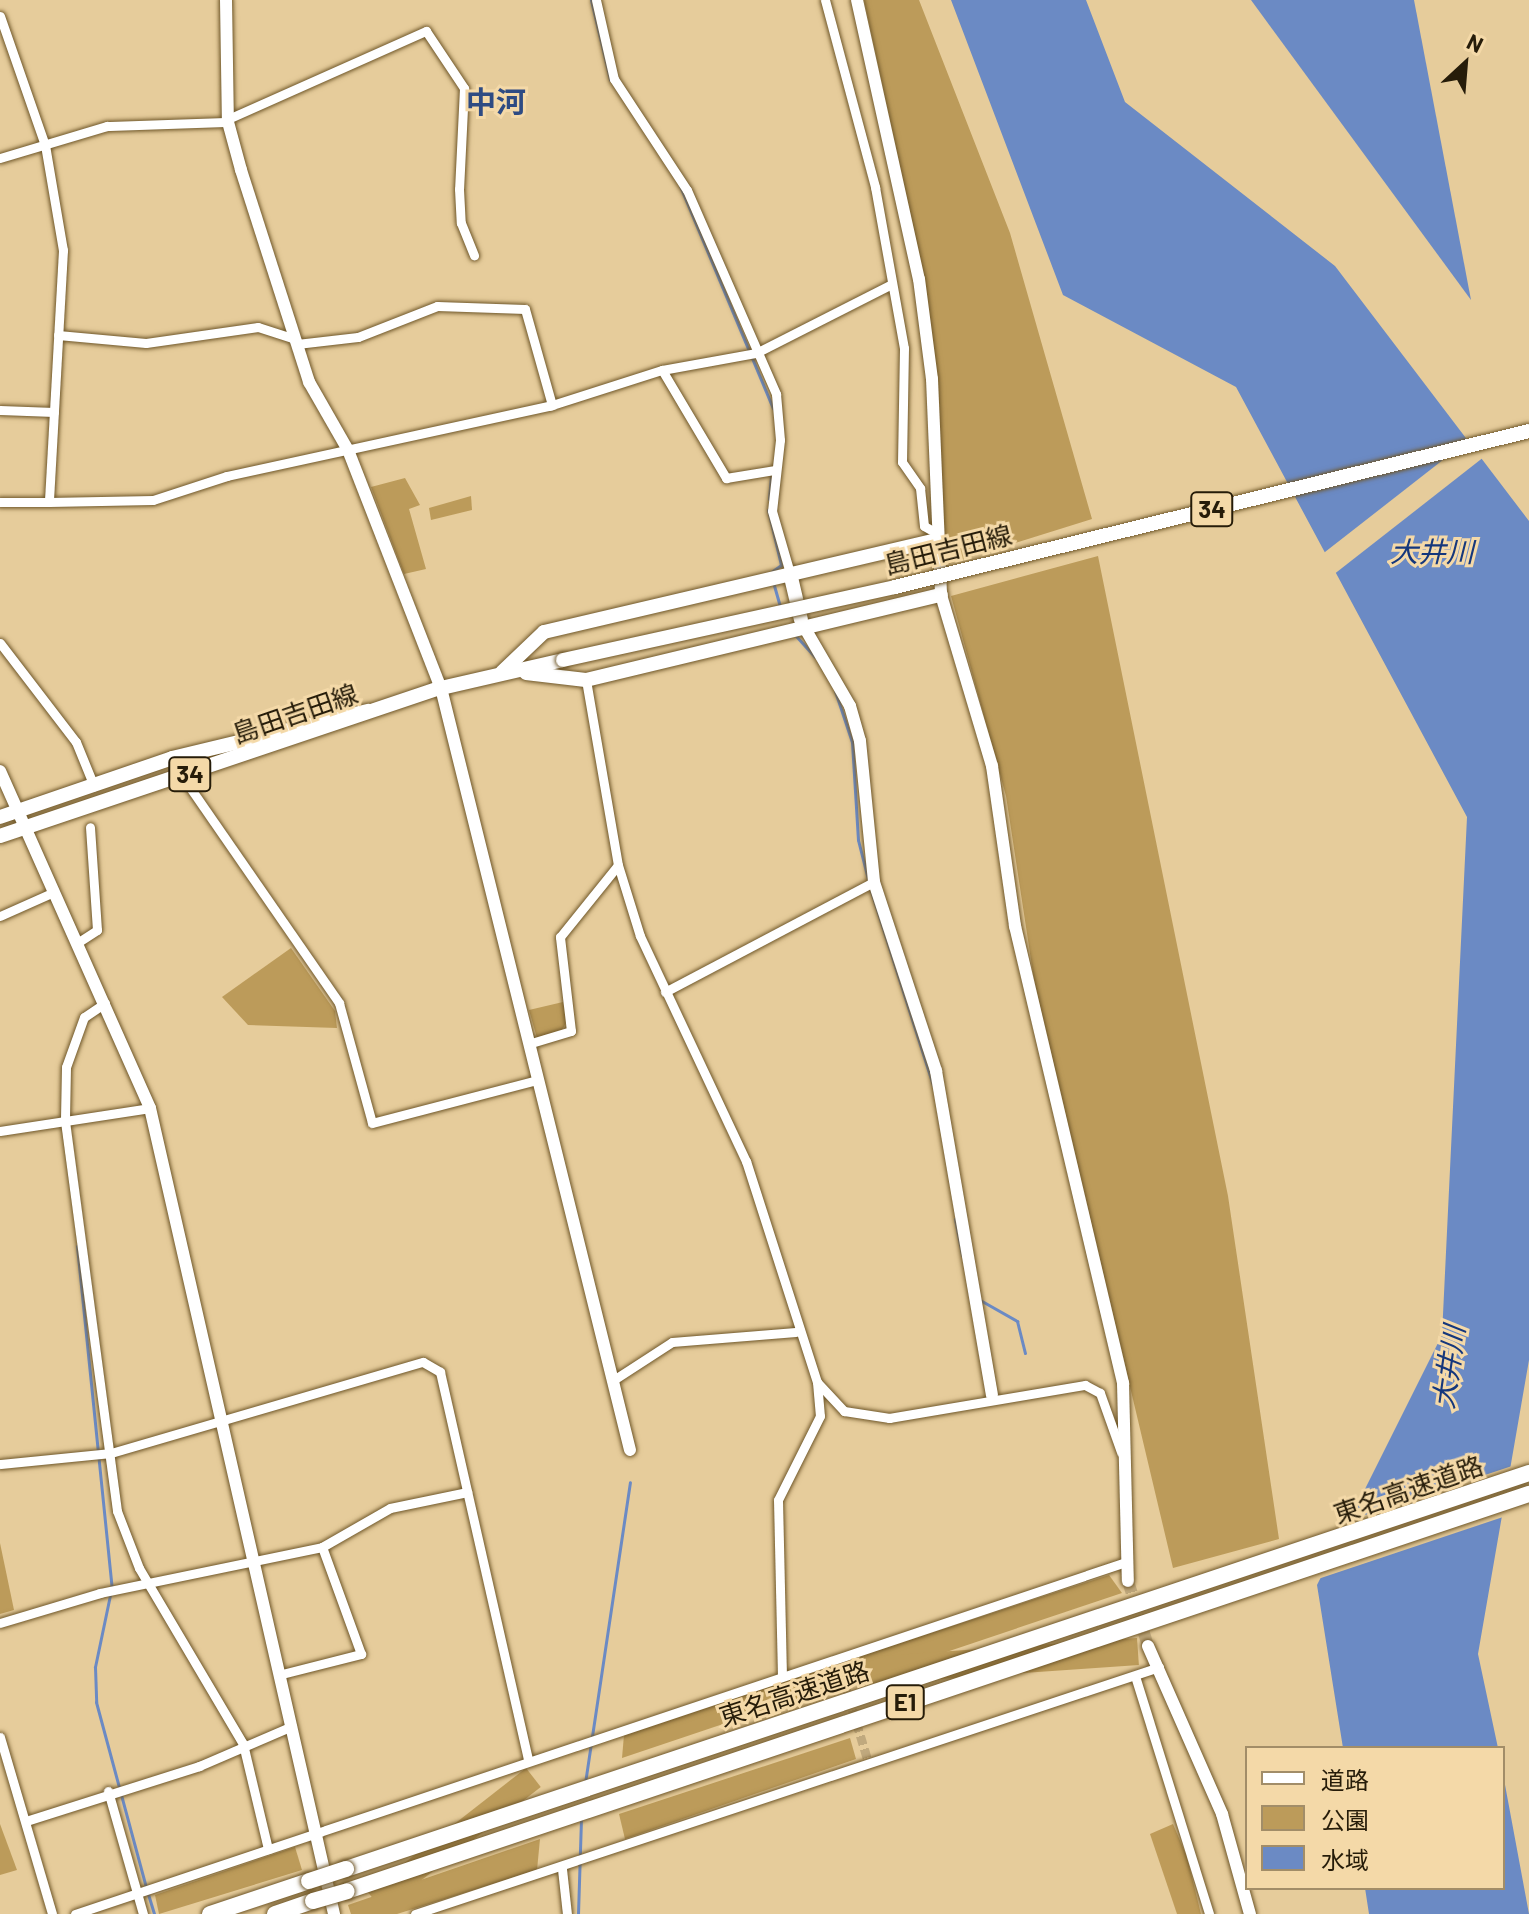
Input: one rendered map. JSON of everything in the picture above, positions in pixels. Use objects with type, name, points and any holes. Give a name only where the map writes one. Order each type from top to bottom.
[{"type":"highway","name":"東名高速道路","points":[[210,1914],[1529,1473]]},
{"type":"highway","name":"東名高速道路","points":[[275,1914],[616,1803],[1529,1494]]},
{"type":"main road","name":"島田吉田線","points":[[0,836],[441,688],[501,672],[895,587],[1529,431]]},
{"type":"main road","points":[[501,672],[544,632],[935,536]]},
{"type":"main road","points":[[784,575],[800,626]]},
{"type":"main road","points":[[501,672],[586,680],[800,626],[941,595]]},
{"type":"main road","name":"島田吉田線","points":[[0,817],[325,717],[378,710]]},
{"type":"street","points":[[226,0],[228,121],[296,341],[348,450],[441,688],[537,1080],[615,1379],[630,1450]]},
{"type":"street","points":[[596,0],[614,79],[687,190],[780,417],[771,470],[775,534],[784,575]]},
{"type":"street","points":[[825,0],[875,187],[890,285],[904,348],[902,462],[920,488],[924,526],[935,536]]},
{"type":"street","points":[[857,0],[919,279],[932,379],[935,536],[941,595],[992,766],[1018,939],[1123,1383],[1123,1563],[1128,1581]]},
{"type":"street","points":[[0,16],[45,145],[63,250],[49,502]]},
{"type":"street","points":[[0,158],[107,126],[228,121],[426,31],[464,88],[459,189],[461,223],[474,255]]},
{"type":"street","points":[[0,502],[153,500],[348,450],[552,405],[662,370],[755,353],[890,285]]},
{"type":"street","points":[[58,335],[146,343],[258,327],[296,341],[358,337],[437,306],[525,309],[552,405]]},
{"type":"street","points":[[662,370],[726,478],[771,470]]},
{"type":"street","points":[[0,410],[54,412]]},
{"type":"street","points":[[800,626],[844,694],[860,741],[869,884],[936,1071],[992,1395]]},
{"type":"street","points":[[0,643],[76,742],[94,786]]},
{"type":"street","points":[[586,680],[618,865],[665,992],[746,1161],[796,1332],[817,1382],[820,1416],[778,1500],[782,1676]]},
{"type":"street","points":[[0,771],[150,1108],[219,1423],[334,1914]]},
{"type":"street","points":[[182,776],[339,1003],[372,1123],[537,1080]]},
{"type":"street","points":[[77,943],[97,930],[90,827]]},
{"type":"street","points":[[528,1044],[571,1031],[560,937],[618,865]]},
{"type":"street","points":[[665,992],[869,884]]},
{"type":"street","points":[[0,916],[54,892]]},
{"type":"street","points":[[105,1003],[84,1017],[71,1054],[65,1121],[117,1511],[149,1586],[243,1744],[268,1849]]},
{"type":"street","points":[[0,1131],[150,1108]]},
{"type":"street","points":[[615,1379],[672,1342],[796,1332]]},
{"type":"street","points":[[0,1464],[110,1453],[423,1362],[440,1372],[528,1758]]},
{"type":"street","points":[[817,1382],[858,1416],[889,1418],[992,1395],[1085,1385],[1100,1393],[1121,1452]]},
{"type":"street","points":[[0,1623],[103,1593],[252,1565],[322,1547],[390,1508],[467,1492]]},
{"type":"street","points":[[278,1675],[361,1654],[322,1547]]},
{"type":"street","points":[[75,1914],[528,1758],[1123,1563]]},
{"type":"street","points":[[1148,1646],[1222,1814],[1250,1914]]},
{"type":"street","points":[[415,1914],[584,1862],[1159,1667]]},
{"type":"street","points":[[1135,1676],[1209,1914]]},
{"type":"street","points":[[26,1821],[122,1786],[199,1766],[243,1744],[292,1726]]},
{"type":"street","points":[[0,1737],[52,1914]]},
{"type":"street","points":[[108,1791],[143,1914]]},
{"type":"street","points":[[565,1868],[567,1914]]},
{"type":"green space","points":[[864,0],[919,0],[1010,233],[1092,519],[948,564],[918,249]]},
{"type":"green space","points":[[405,478],[420,505],[409,509],[426,569],[404,574],[371,487]]},
{"type":"green space","points":[[471,496],[472,510],[431,520],[429,508]]},
{"type":"green space","points":[[1098,556],[1228,1196],[1279,1539],[1173,1568],[1035,986],[1006,796],[951,596]]},
{"type":"green space","points":[[291,948],[335,1011],[337,1028],[248,1025],[222,997]]},
{"type":"green space","points":[[563,1002],[567,1021],[561,1032],[537,1038],[529,1010]]},
{"type":"green space","points":[[0,1543],[14,1610],[0,1614]]},
{"type":"green space","points":[[1109,1575],[1122,1593],[854,1683],[851,1659]]},
{"type":"green space","points":[[1137,1638],[1139,1665],[855,1685],[853,1658]]},
{"type":"green space","points":[[810,1672],[831,1674],[836,1686],[622,1758],[624,1735]]},
{"type":"green space","points":[[850,1738],[856,1759],[625,1839],[619,1814]]},
{"type":"green space","points":[[526,1768],[541,1787],[382,1911],[368,1892]]},
{"type":"green space","points":[[0,1824],[17,1870],[0,1875]]},
{"type":"green space","points":[[540,1839],[537,1870],[397,1914],[351,1914],[348,1905]]},
{"type":"green space","points":[[295,1847],[302,1870],[159,1914],[155,1895]]},
{"type":"shaded area","points":[[1173,1824],[1187,1857],[1201,1914],[1177,1914],[1150,1834]]},
{"type":"water","name":"大井川","points":[[951,0],[1086,0],[1125,102],[1335,266],[1529,521],[1529,1360],[1478,1654],[1498,1746],[1343,1746],[1317,1585],[1442,1335],[1467,817],[1236,387],[1063,295]]},
{"type":"water","points":[[1251,0],[1414,0],[1471,300]]},
{"type":"water","points":[[1505,1785],[1529,1914],[1369,1914],[1365,1890],[1505,1890]]},
{"type":"pier","points":[[1471,438],[1485,456],[1333,575],[1319,557]]},
{"type":"pier","points":[[1515,1465],[1506,1516],[1315,1580],[1344,1522]]},
{"type":"waterway","points":[[591,0],[610,80]]},
{"type":"waterway","points":[[680,186],[773,408]]},
{"type":"waterway","points":[[769,499],[771,475]]},
{"type":"waterway","points":[[768,510],[781,565],[771,572]]},
{"type":"waterway","points":[[773,582],[780,606]]},
{"type":"waterway","points":[[796,636],[815,657]]},
{"type":"waterway","points":[[835,691],[852,742],[858,840],[869,883]]},
{"type":"waterway","points":[[871,891],[933,1085]]},
{"type":"waterway","points":[[955,1219],[962,1255]]},
{"type":"waterway","points":[[77,1246],[112,1588]]},
{"type":"waterway","points":[[980,1300],[1017,1321],[1025,1353]]},
{"type":"waterway","points":[[585,1783],[630,1482]]},
{"type":"waterway","points":[[110,1595],[95,1667],[96,1702],[146,1887]]},
{"type":"waterway","points":[[578,1914],[581,1819]]},
{"type":"waterway","points":[[148,1894],[154,1914]]},
{"type":"tunnel","points":[[1128,1581],[1148,1646]]},
{"type":"tunnel","points":[[837,1658],[869,1764]]},
{"type":"district","name":"中河","points":[[496,101]]}]
